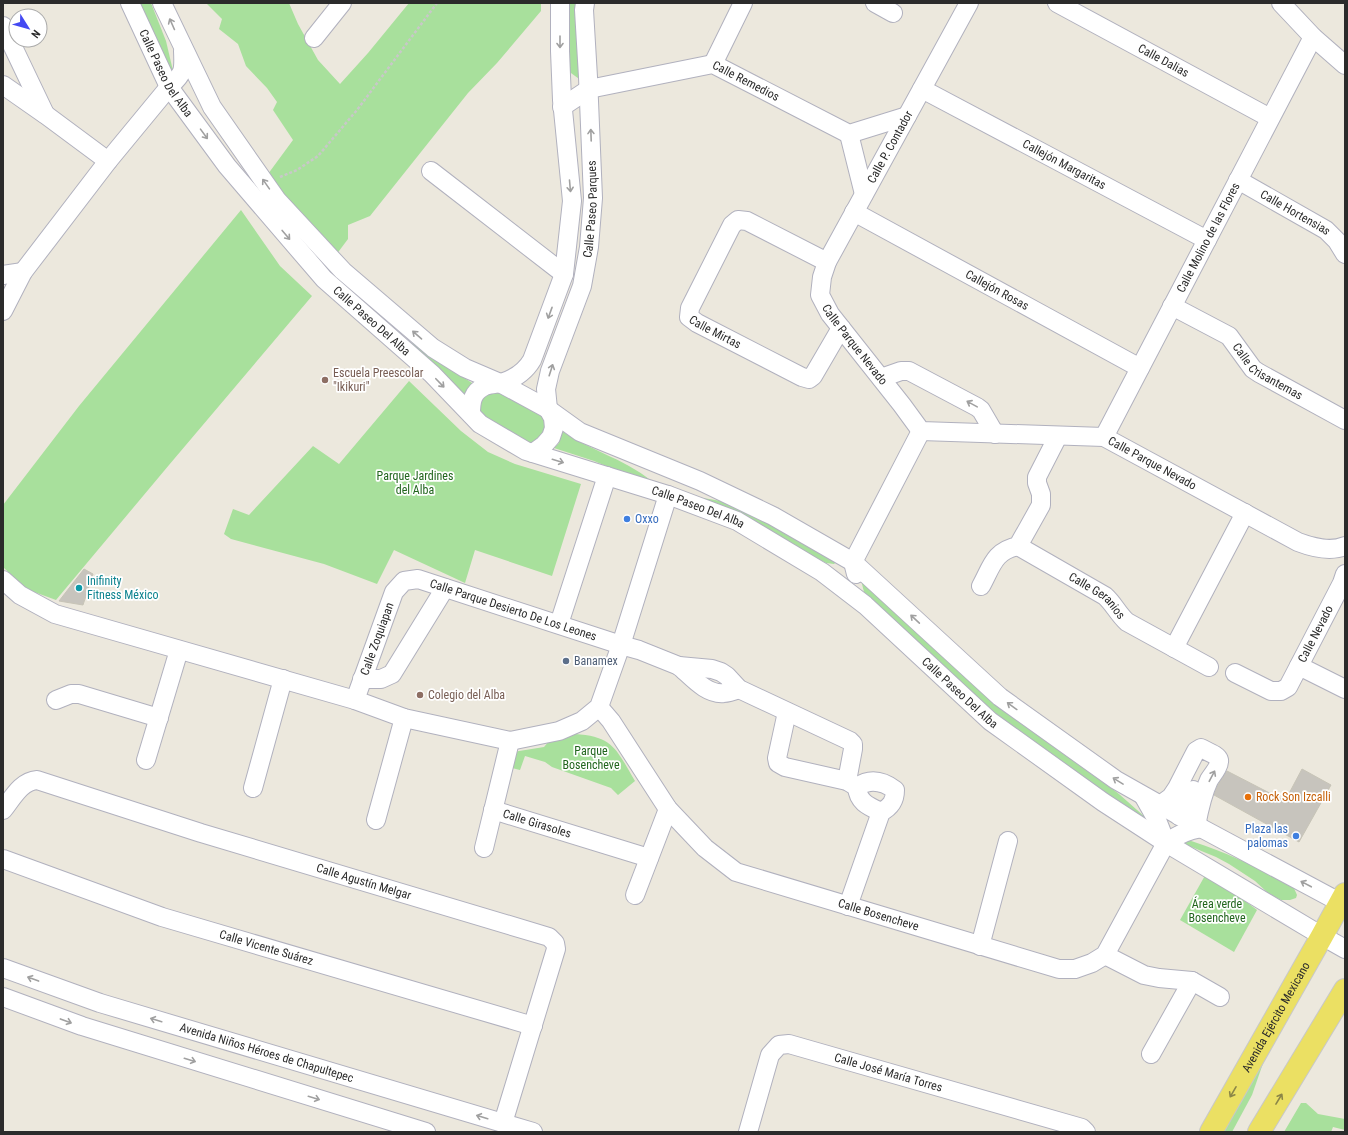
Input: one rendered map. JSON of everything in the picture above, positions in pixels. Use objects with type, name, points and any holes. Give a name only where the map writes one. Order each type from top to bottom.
[{"type":"main road","name":"Avenida Ejército Mexicano","points":[[1210,1132],[1343,901]]},
{"type":"main road","points":[[1259,1132],[1345,990]]},
{"type":"street","name":"Calle Paseo Del Alba","points":[[130,3],[169,87],[227,166],[324,279],[432,374],[480,424],[526,451],[668,495],[737,521],[822,572],[865,605],[990,721],[1103,802],[1166,843],[1345,949]]},
{"type":"street","name":"Calle Paseo Del Alba","points":[[162,3],[212,107],[277,200],[343,271],[433,348],[465,368],[500,383],[548,409],[580,432],[700,481],[773,516],[853,562],[1000,697],[1116,780],[1199,827],[1343,901]]},
{"type":"street","points":[[314,38],[342,3]]},
{"type":"street","name":"Calle Paseo Parques","points":[[471,414],[471,400],[478,391],[486,385],[500,383],[519,375],[527,368],[532,360],[564,274],[572,201],[562,107],[560,3]]},
{"type":"street","name":"Calle Paseo Parques","points":[[533,453],[544,445],[551,437],[554,428],[553,418],[548,409],[546,389],[550,371],[582,286],[589,246],[593,198],[589,88],[584,10],[585,3]]},
{"type":"street","points":[[713,64],[743,3]]},
{"type":"street","points":[[875,3],[893,13]]},
{"type":"street","name":"Calle P. Contador","points":[[820,295],[822,277],[827,262],[969,3]]},
{"type":"street","name":"Calle Dalias","points":[[1057,3],[1270,118]]},
{"type":"street","points":[[1281,3],[1312,37],[1345,65]]},
{"type":"street","points":[[3,26],[46,115]]},
{"type":"street","name":"Calle Molino de las Flores","points":[[1104,437],[1312,37]]},
{"type":"street","points":[[3,311],[23,272],[108,161],[169,87],[180,77],[184,68],[183,49]]},
{"type":"street","name":"Calle Remedios","points":[[562,107],[589,88],[713,64],[849,134]]},
{"type":"street","points":[[561,72],[589,88]]},
{"type":"street","points":[[3,85],[108,161]]},
{"type":"street","points":[[169,87],[212,107]]},
{"type":"street","name":"Callejón Margaritas","points":[[922,89],[1206,240]]},
{"type":"street","points":[[864,194],[849,134],[907,116]]},
{"type":"street","points":[[431,171],[564,274]]},
{"type":"street","name":"Calle Hortensias","points":[[1238,180],[1326,230],[1337,241],[1345,254]]},
{"type":"street","name":"Callejón Rosas","points":[[854,212],[1140,368]]},
{"type":"street","name":"Calle Mirtas","points":[[827,262],[747,221],[738,220],[732,225],[690,308],[689,317],[697,323],[788,370],[809,379],[813,376],[841,328]]},
{"type":"street","points":[[3,275],[23,272]]},
{"type":"street","name":"Calle Parque Nevado","points":[[820,295],[830,314],[921,431],[1104,437],[1298,542],[1311,547],[1337,547]]},
{"type":"street","name":"Calle Crisantemas","points":[[1172,306],[1229,336],[1253,369],[1259,373],[1345,420]]},
{"type":"street","points":[[881,378],[901,371],[909,371],[977,406],[995,434]]},
{"type":"street","points":[[865,605],[853,562],[921,431]]},
{"type":"street","points":[[981,586],[998,554],[1007,548],[1018,546],[1041,504],[1041,494],[1037,483],[1037,477],[1058,436]]},
{"type":"street","points":[[638,456],[668,495]]},
{"type":"street","points":[[559,624],[607,476]]},
{"type":"street","points":[[3,580],[20,595],[55,614],[355,700],[404,718],[510,741],[559,731],[582,721],[599,707],[622,645],[668,495],[700,481]]},
{"type":"street","points":[[1174,648],[1245,513]]},
{"type":"street","name":"Calle Geranios","points":[[1018,546],[1105,596],[1113,603],[1120,616],[1127,622],[1209,667]]},
{"type":"street","points":[[1337,547],[1345,566]]},
{"type":"street","points":[[822,572],[853,562]]},
{"type":"street","name":"Calle Nevado","points":[[1235,673],[1271,691],[1281,691],[1288,687],[1342,583],[1345,574]]},
{"type":"street","name":"Calle Parque Desierto De Los Leones","points":[[404,581],[418,579],[639,650],[679,666],[712,669],[720,672],[727,676],[739,689],[850,741],[853,744],[852,784]]},
{"type":"street","name":"Calle Zoquiapan","points":[[355,700],[394,592],[404,581]]},
{"type":"street","points":[[362,679],[381,679],[392,674],[445,588]]},
{"type":"street","points":[[146,760],[179,650]]},
{"type":"street","points":[[1299,666],[1345,689]]},
{"type":"street","points":[[252,788],[283,679]]},
{"type":"street","points":[[56,700],[71,694],[79,694],[159,718]]},
{"type":"street","name":"Calle Bosencheve","points":[[599,707],[611,721],[668,809],[705,848],[736,872],[1059,969],[1075,970],[1092,963],[1105,954],[1166,843],[1179,834],[1199,827]]},
{"type":"street","points":[[787,712],[777,758],[778,763],[852,784],[871,781],[884,784],[895,790],[895,798],[888,809],[881,812],[871,808],[863,802],[857,795],[852,784]]},
{"type":"street","points":[[376,820],[404,718]]},
{"type":"street","name":"Calle Girasoles","points":[[510,741],[493,810],[648,858]]},
{"type":"street","points":[[1160,805],[1171,797],[1177,788],[1196,751],[1201,748],[1217,757],[1219,760],[1218,764],[1209,780],[1201,801],[1199,827]]},
{"type":"street","name":"Calle Agustín Melgar","points":[[3,810],[25,783],[32,780],[37,780],[201,833],[549,937],[555,943],[556,949],[504,1123]]},
{"type":"street","points":[[1179,816],[1193,790]]},
{"type":"street","points":[[1143,795],[1158,820],[1166,843]]},
{"type":"street","points":[[635,895],[668,809]]},
{"type":"street","points":[[484,848],[493,810]]},
{"type":"street","points":[[848,906],[881,812]]},
{"type":"street","points":[[980,946],[1008,841]]},
{"type":"street","name":"Calle Vicente Suárez","points":[[3,859],[162,917],[533,1026]]},
{"type":"street","points":[[1105,954],[1144,975],[1158,978],[1192,981],[1220,996]]},
{"type":"street","name":"Avenida Niños Héroes de Chapultepec","points":[[3,968],[100,1003],[533,1132]]},
{"type":"street","points":[[1151,1054],[1192,981]]},
{"type":"street","points":[[3,997],[82,1026],[426,1132]]},
{"type":"street","name":"Calle José María Torres","points":[[748,1132],[770,1055],[779,1045],[789,1044],[1082,1128],[1086,1132]]},
{"type":"street","points":[[232,1072],[240,1045]]},
{"type":"street","points":[[258,1080],[266,1053]]},
{"type":"path","points":[[265,184],[297,170],[318,156],[357,110],[438,3]]},
{"type":"green space","points":[[135,3],[151,3],[166,41],[174,75]]},
{"type":"green space","points":[[206,3],[289,3],[298,24],[318,60],[340,84],[368,53],[409,3],[541,3],[541,11],[497,63],[468,93],[370,216],[348,225],[348,239],[336,255],[298,214],[268,174],[293,140],[273,110],[277,102],[267,88],[246,66],[238,44],[219,29],[222,19]]},
{"type":"green space","points":[[564,3],[580,3],[582,81],[564,68]]},
{"type":"green space","points":[[227,152],[306,250],[358,301],[403,337],[475,385],[465,401],[325,276]]},
{"type":"green space","points":[[241,210],[280,266],[312,296],[56,600],[26,589],[3,567],[3,505],[79,406]]},
{"type":"green space","name":"Parque Jardines del Alba","points":[[409,381],[461,431],[488,452],[515,464],[581,484],[552,576],[475,550],[465,583],[394,550],[377,584],[324,564],[231,539],[224,534],[233,509],[249,515],[313,446],[339,464]]},
{"type":"green space","points":[[498,392],[539,413],[547,421],[544,439],[530,444],[477,412],[479,396]]},
{"type":"green space","points":[[562,431],[586,445],[635,469],[657,486],[594,461],[554,448],[559,443]]},
{"type":"green space","points":[[679,494],[721,501],[743,509],[837,561],[834,564],[826,563],[787,542]]},
{"type":"green space","points":[[861,580],[963,673],[1119,794],[1154,825],[1146,824],[1016,733],[872,603],[864,592]]},
{"type":"green space","name":"Parque Bosencheve","points":[[575,734],[588,735],[598,738],[613,747],[624,761],[635,781],[618,795],[611,788],[552,767],[545,762],[525,756],[520,770],[508,767],[513,752],[544,747],[550,740]]},
{"type":"green space","points":[[1181,838],[1210,847],[1238,859],[1293,886],[1297,895],[1296,898],[1281,900],[1269,894],[1255,881],[1229,864],[1177,841]]},
{"type":"green space","name":"Área verde Bosencheve","points":[[1207,872],[1257,910],[1234,952],[1180,920]]},
{"type":"green space","points":[[1269,1046],[1252,1095],[1232,1132],[1220,1132]]},
{"type":"green space","points":[[1301,1103],[1306,1103],[1318,1114],[1345,1119],[1345,1130],[1333,1127],[1331,1132],[1284,1132]]},
{"type":"building","name":"Inifinity Fitness México","points":[[84,569],[93,574],[83,605],[59,601]]},
{"type":"building","points":[[1302,769],[1331,785],[1299,842],[1214,795],[1218,785],[1227,771],[1285,801]]},
{"type":"place","name":"Escuela Preescolar \"Ikikuri\"","points":[[325,380]]},
{"type":"place","name":"Oxxo","points":[[627,519]]},
{"type":"place","name":"Inifinity Fitness México","points":[[79,588]]},
{"type":"place","name":"Banamex","points":[[566,661]]},
{"type":"place","name":"Colegio del Alba","points":[[420,695]]},
{"type":"place","name":"Rock Son Izcalli","points":[[1248,797]]},
{"type":"place","name":"Plaza las palomas","points":[[1296,836]]}]
